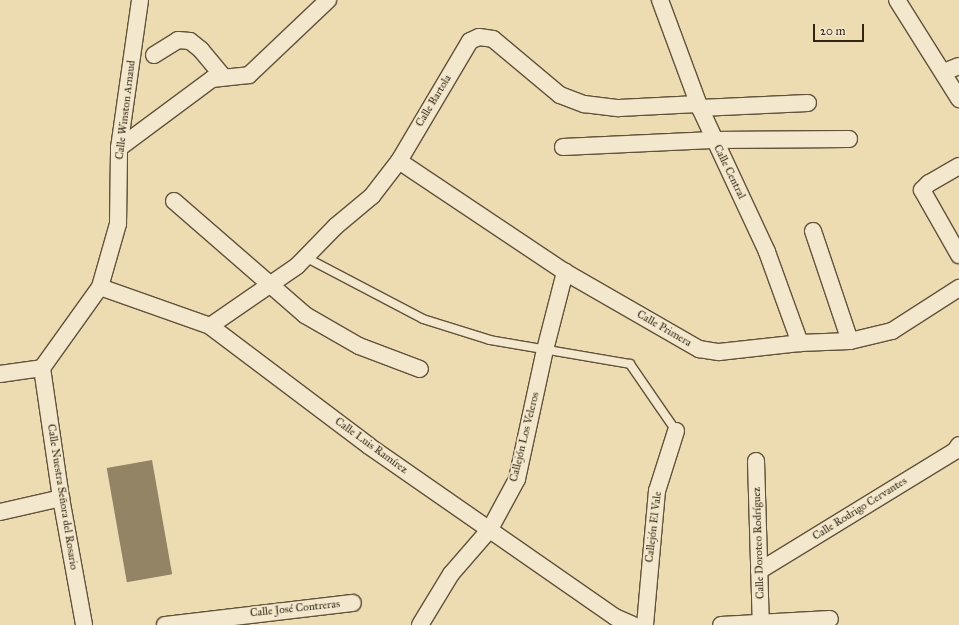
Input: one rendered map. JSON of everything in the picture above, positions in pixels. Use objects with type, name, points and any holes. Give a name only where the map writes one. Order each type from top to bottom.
[{"type":"street","name":"Calle Winston Arnaud","points":[[42,368],[100,287],[118,224],[119,148],[140,0]]},
{"type":"street","points":[[119,148],[212,79],[223,76],[249,76],[328,0]]},
{"type":"street","name":"Calle Central","points":[[660,0],[699,106],[767,252],[800,343]]},
{"type":"street","points":[[897,0],[944,72],[959,99]]},
{"type":"street","name":"Calle Bartola","points":[[210,326],[269,286],[305,257],[336,226],[372,196],[399,161],[470,41],[479,37],[493,39],[560,95],[584,104],[619,108],[808,103]]},
{"type":"street","points":[[154,55],[178,40],[190,41],[202,50],[223,76]]},
{"type":"street","points":[[944,72],[959,66]]},
{"type":"street","points":[[563,147],[714,140],[849,139]]},
{"type":"street","name":"Calle Primera","points":[[399,161],[565,272],[699,349],[719,352],[800,343],[850,341],[892,331],[959,288]]},
{"type":"street","points":[[959,166],[929,183],[922,190],[959,255]]},
{"type":"street","points":[[174,201],[269,286],[305,315],[359,346],[420,369]]},
{"type":"street","points":[[813,231],[850,341]]},
{"type":"street","name":"Callejón Los Veleros","points":[[420,625],[451,574],[490,529],[517,479],[545,350],[565,272]]},
{"type":"street","name":"Calle Luis Ramírez","points":[[100,287],[210,326],[369,446],[615,617],[633,625]]},
{"type":"street","points":[[0,374],[42,368]]},
{"type":"street","name":"Calle Nuestra Señora del Rosario","points":[[42,368],[61,498],[84,625]]},
{"type":"street","name":"Callejón El Vale","points":[[645,625],[658,491],[676,431]]},
{"type":"street","name":"Calle Rodrigo Cervantes","points":[[760,572],[955,451],[959,445]]},
{"type":"street","name":"Calle Doroteo Rodríguez","points":[[756,462],[761,624]]},
{"type":"street","points":[[0,512],[61,498]]},
{"type":"street","name":"Calle José Contreras","points":[[165,625],[235,620],[353,603]]},
{"type":"street","points":[[721,625],[761,624],[830,619]]},
{"type":"lane","points":[[305,257],[423,318],[490,340],[630,364],[676,431]]},
{"type":"building","points":[[152,460],[172,574],[127,582],[107,468]]}]
